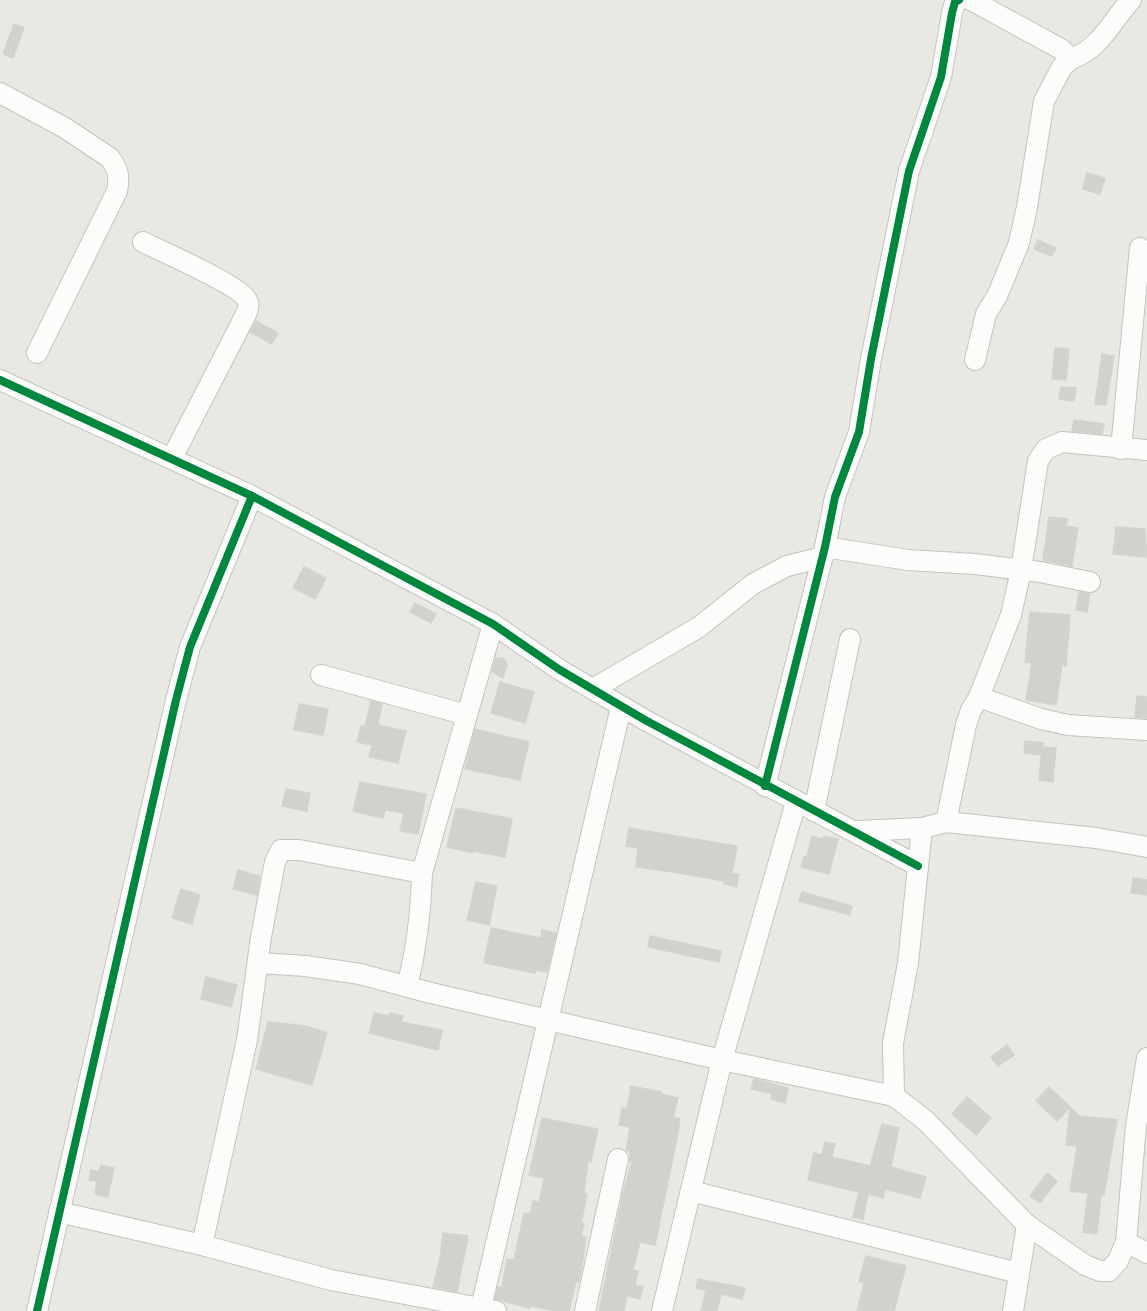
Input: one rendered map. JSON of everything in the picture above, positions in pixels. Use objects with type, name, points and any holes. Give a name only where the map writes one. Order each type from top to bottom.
[{"type":"street","points":[[765,786],[824,552],[835,496],[859,432],[871,359],[909,171],[941,77],[952,13],[955,2],[958,0]]},
{"type":"street","points":[[971,0],[1061,49],[1071,59]]},
{"type":"street","points":[[975,360],[986,314],[997,296],[1019,243],[1044,101],[1062,68],[1071,59],[1083,55],[1099,42],[1131,0]]},
{"type":"street","points":[[0,93],[64,128],[110,158],[115,164],[120,180],[117,191],[37,352]]},
{"type":"street","points":[[144,242],[235,288],[248,301],[248,308],[241,324],[172,458]]},
{"type":"street","points":[[1121,449],[1140,248]]},
{"type":"street","points":[[0,380],[252,496],[493,624],[621,707],[918,866]]},
{"type":"street","points":[[946,822],[966,724],[1011,615],[1021,570],[1038,461],[1046,449],[1062,442],[1147,450]]},
{"type":"street","points":[[37,1311],[176,700],[190,647],[252,496]]},
{"type":"street","points":[[593,689],[699,627],[753,584],[787,566],[824,552],[975,564],[1090,582]]},
{"type":"street","points":[[407,987],[421,919],[422,873],[493,624]]},
{"type":"street","points":[[814,812],[850,639]]},
{"type":"street","points":[[321,675],[467,715]]},
{"type":"street","points":[[979,697],[1041,719],[1068,725],[1147,730]]},
{"type":"street","points":[[59,1212],[202,1245],[331,1280],[488,1310],[548,1020],[621,707]]},
{"type":"street","points":[[662,1311],[722,1060],[796,802]]},
{"type":"street","points":[[854,831],[922,828],[946,822],[1096,838],[1147,847]]},
{"type":"street","points":[[894,1096],[892,1043],[908,963],[922,828]]},
{"type":"street","points":[[202,1245],[247,1040],[261,937],[275,862],[281,850],[299,850],[422,873]]},
{"type":"street","points":[[258,963],[306,966],[360,974],[722,1060],[894,1096],[926,1121],[1027,1225],[1085,1265],[1100,1271],[1109,1271],[1118,1261],[1126,1242],[1136,1126],[1147,1058]]},
{"type":"street","points":[[585,1311],[618,1159]]},
{"type":"street","points":[[691,1191],[1019,1273]]},
{"type":"street","points":[[1014,1311],[1027,1225]]},
{"type":"street","points":[[1126,1242],[1147,1253]]},
{"type":"building","points":[[14,24],[24,28],[13,58],[3,54]]},
{"type":"building","points":[[1087,173],[1105,178],[1100,194],[1083,189]]},
{"type":"building","points":[[1038,240],[1056,248],[1052,256],[1034,249]]},
{"type":"building","points":[[256,321],[278,333],[272,344],[250,332]]},
{"type":"building","points":[[1055,348],[1069,349],[1066,380],[1052,379]]},
{"type":"building","points":[[1102,354],[1114,356],[1106,405],[1095,404]]},
{"type":"building","points":[[1061,387],[1076,388],[1074,401],[1059,399]]},
{"type":"building","points":[[1074,420],[1104,424],[1102,434],[1072,431]]},
{"type":"building","points":[[1049,517],[1067,519],[1066,526],[1078,528],[1072,566],[1043,560]]},
{"type":"building","points":[[1116,527],[1145,529],[1147,557],[1113,554]]},
{"type":"building","points":[[304,567],[326,578],[315,599],[293,588]]},
{"type":"building","points":[[1079,592],[1090,594],[1087,612],[1076,610]]},
{"type":"building","points":[[415,603],[436,614],[431,623],[410,612]]},
{"type":"building","points":[[1030,612],[1070,615],[1066,666],[1062,665],[1056,705],[1026,700],[1032,663],[1025,662]]},
{"type":"building","points":[[496,658],[506,661],[507,666],[503,678],[492,672]]},
{"type":"building","points":[[500,682],[534,692],[525,723],[491,713]]},
{"type":"building","points":[[1137,696],[1147,697],[1147,718],[1135,717]]},
{"type":"building","points":[[371,701],[382,704],[378,725],[406,731],[398,763],[369,757],[372,745],[357,742],[361,726],[365,727]]},
{"type":"building","points":[[299,704],[328,709],[323,735],[294,730]]},
{"type":"building","points":[[475,729],[529,742],[520,780],[465,769]]},
{"type":"building","points":[[1025,741],[1043,743],[1041,755],[1024,753]]},
{"type":"building","points":[[1042,747],[1056,748],[1053,782],[1039,780]]},
{"type":"building","points":[[360,782],[426,794],[418,834],[400,831],[404,813],[385,810],[383,818],[353,811]]},
{"type":"building","points":[[286,789],[310,793],[307,811],[282,806]]},
{"type":"building","points":[[456,808],[512,819],[505,857],[447,847]]},
{"type":"building","points":[[629,828],[737,846],[732,873],[739,875],[736,887],[724,884],[724,881],[636,867],[638,848],[626,846]]},
{"type":"building","points":[[812,836],[838,839],[829,874],[801,867],[804,857],[807,857]]},
{"type":"building","points":[[238,870],[260,876],[257,895],[233,889]]},
{"type":"building","points":[[1133,878],[1147,880],[1147,895],[1131,893]]},
{"type":"building","points":[[476,882],[497,886],[489,925],[467,920]]},
{"type":"building","points":[[181,889],[200,895],[192,924],[172,918]]},
{"type":"building","points":[[802,892],[852,906],[850,915],[799,901]]},
{"type":"building","points":[[491,928],[541,938],[542,930],[556,933],[547,972],[535,970],[535,973],[484,963]]},
{"type":"building","points":[[650,936],[721,951],[719,962],[648,947]]},
{"type":"building","points":[[206,977],[237,985],[231,1007],[201,999]]},
{"type":"building","points":[[374,1013],[403,1016],[401,1022],[442,1030],[438,1050],[369,1033]]},
{"type":"building","points":[[268,1022],[306,1026],[327,1033],[312,1085],[256,1069]]},
{"type":"building","points":[[1007,1045],[1014,1055],[998,1066],[991,1057]]},
{"type":"building","points":[[754,1079],[788,1088],[785,1103],[771,1099],[772,1094],[751,1089]]},
{"type":"building","points":[[631,1086],[678,1098],[673,1117],[680,1119],[655,1245],[640,1242],[633,1270],[638,1271],[635,1285],[643,1287],[640,1299],[627,1296],[624,1311],[599,1311],[632,1161],[630,1161],[630,1152],[626,1150],[630,1127],[619,1125],[622,1108],[627,1109]]},
{"type":"building","points":[[1049,1087],[1070,1107],[1057,1121],[1036,1101]]},
{"type":"building","points":[[967,1097],[991,1118],[976,1135],[952,1114]]},
{"type":"building","points":[[1070,1107],[1079,1116],[1117,1120],[1104,1195],[1101,1195],[1097,1234],[1083,1232],[1088,1193],[1070,1191],[1077,1146],[1066,1145]]},
{"type":"building","points":[[542,1118],[598,1129],[591,1162],[588,1161],[584,1193],[587,1194],[581,1223],[584,1223],[581,1236],[586,1237],[583,1259],[579,1282],[576,1281],[569,1311],[555,1311],[531,1306],[530,1308],[495,1299],[498,1287],[502,1288],[507,1259],[514,1260],[524,1213],[530,1214],[533,1201],[539,1202],[544,1178],[529,1175]]},
{"type":"building","points":[[882,1124],[899,1128],[891,1167],[926,1177],[920,1198],[885,1189],[883,1198],[868,1194],[863,1219],[853,1217],[859,1192],[808,1180],[814,1153],[822,1155],[825,1142],[835,1144],[832,1157],[870,1166]]},
{"type":"building","points":[[101,1165],[114,1168],[108,1197],[95,1194],[97,1181],[89,1180],[91,1170],[99,1172]]},
{"type":"building","points":[[1047,1173],[1057,1181],[1040,1203],[1030,1196]]},
{"type":"building","points":[[443,1233],[468,1236],[457,1292],[433,1287]]},
{"type":"building","points":[[866,1256],[906,1266],[894,1311],[857,1311],[864,1283],[859,1281]]},
{"type":"building","points":[[698,1279],[745,1288],[742,1299],[721,1294],[717,1311],[701,1311],[706,1290],[696,1288]]},
{"type":"cycle path","points":[[765,786],[825,547],[835,497],[859,432],[871,359],[909,171],[941,77],[952,13],[955,2],[959,0]]},
{"type":"cycle path","points":[[0,380],[252,496],[493,624],[560,670],[645,720],[918,866]]},
{"type":"cycle path","points":[[37,1311],[176,700],[190,647],[252,496]]}]
